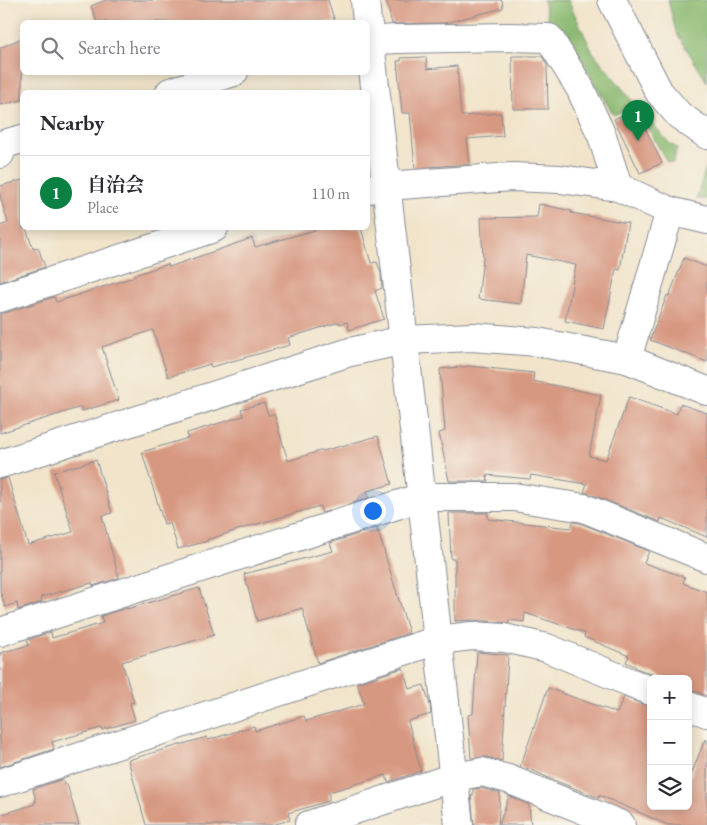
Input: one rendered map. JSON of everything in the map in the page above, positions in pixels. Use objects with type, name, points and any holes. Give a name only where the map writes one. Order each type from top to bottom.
[{"type":"street","points":[[365,0],[367,20]]},
{"type":"street","points":[[612,0],[659,92],[679,115],[707,135]]},
{"type":"street","points":[[370,32],[396,39],[549,38],[580,88],[602,136],[618,187]]},
{"type":"street","points":[[370,67],[377,188],[404,340],[460,825]]},
{"type":"street","points":[[176,90],[224,75]]},
{"type":"street","points":[[0,154],[4,144],[20,140]]},
{"type":"street","points":[[377,188],[512,177],[560,179],[618,187],[670,211],[707,220]]},
{"type":"street","points":[[627,358],[670,211]]},
{"type":"street","points":[[0,298],[208,230]]},
{"type":"street","points":[[0,464],[350,352],[404,340],[473,337],[537,342],[627,358],[707,391]]},
{"type":"street","points":[[0,632],[422,497],[514,497],[584,508],[707,558]]},
{"type":"street","points":[[0,783],[438,640],[472,636],[505,638],[547,648],[647,689]]},
{"type":"street","points":[[692,707],[707,713]]},
{"type":"street","points":[[309,825],[454,777],[482,772],[508,779],[621,825]]},
{"type":"green space","points":[[543,0],[568,0],[592,51],[634,103],[614,115],[594,83],[566,29],[549,23]]},
{"type":"green space","points":[[668,0],[707,0],[707,82],[676,32]]},
{"type":"green space","points":[[646,116],[670,144],[677,148],[673,163],[667,162],[642,117]]},
{"type":"green space","points":[[707,165],[707,199],[696,199]]},
{"type":"building","points":[[106,0],[328,0],[334,20],[96,20],[91,6]]},
{"type":"building","points":[[386,0],[502,0],[503,8],[445,23],[392,24]]},
{"type":"building","points":[[20,39],[22,90],[20,90],[20,100],[0,105],[0,48]]},
{"type":"building","points":[[512,56],[542,56],[547,65],[548,109],[513,109]]},
{"type":"building","points":[[426,57],[427,69],[457,66],[461,116],[501,113],[503,136],[467,139],[470,164],[415,168],[410,113],[402,113],[397,61],[401,61],[401,58]]},
{"type":"building","points":[[636,109],[662,163],[640,173],[614,119]]},
{"type":"building","points":[[20,181],[20,230],[27,230],[33,249],[38,247],[45,267],[0,282],[0,226],[8,223],[0,196],[0,186]]},
{"type":"building","points":[[539,204],[572,211],[571,213],[628,223],[620,270],[616,269],[604,329],[565,321],[576,265],[526,255],[521,304],[478,299],[483,258],[481,218],[537,217]]},
{"type":"building","points":[[315,230],[362,230],[371,263],[377,262],[381,273],[382,288],[375,291],[384,319],[349,330],[347,322],[340,324],[339,322],[288,338],[290,345],[211,367],[210,364],[168,377],[153,330],[102,347],[119,400],[82,411],[81,407],[0,433],[0,313],[54,297],[56,302],[168,264],[169,267],[252,238],[255,247]]},
{"type":"building","points":[[684,258],[707,267],[707,362],[650,340],[667,295],[669,296]]},
{"type":"building","points":[[470,366],[534,373],[533,381],[601,395],[589,456],[606,460],[629,397],[677,414],[680,404],[707,413],[707,537],[661,518],[660,522],[584,492],[587,484],[531,475],[530,479],[487,475],[488,481],[449,481],[439,433],[445,431],[440,369]]},
{"type":"building","points":[[264,403],[268,415],[274,414],[288,461],[378,436],[392,484],[367,491],[369,498],[322,513],[320,506],[178,549],[170,523],[164,524],[142,452],[188,438],[187,433],[243,416],[241,409]]},
{"type":"building","points":[[96,460],[112,513],[102,516],[119,578],[93,586],[92,583],[41,597],[42,602],[18,610],[17,603],[5,607],[0,590],[0,479],[8,478],[28,545],[73,532],[54,472]]},
{"type":"building","points":[[449,513],[488,513],[488,519],[571,528],[573,522],[580,523],[649,551],[644,563],[685,577],[683,583],[707,592],[707,696],[692,690],[692,675],[651,674],[626,662],[629,656],[584,637],[585,633],[525,613],[524,622],[509,620],[509,623],[473,620],[455,621],[455,559],[451,559]]},
{"type":"building","points":[[377,528],[409,633],[318,663],[302,608],[257,621],[244,574],[333,551],[330,543]]},
{"type":"building","points":[[199,588],[214,635],[122,662],[134,702],[130,703],[135,720],[52,742],[54,749],[0,767],[0,653],[29,645],[27,640],[51,632],[52,638],[103,623],[101,616]]},
{"type":"building","points":[[477,652],[508,655],[502,761],[486,757],[471,758],[468,715],[473,714]]},
{"type":"building","points":[[403,668],[409,689],[424,685],[430,705],[431,714],[408,721],[421,771],[388,782],[386,775],[329,792],[329,801],[288,813],[290,820],[272,825],[146,825],[128,760],[207,737],[208,740],[254,726],[255,731],[304,716],[306,721],[364,704],[357,683]]},
{"type":"building","points":[[548,688],[617,713],[624,697],[647,705],[647,810],[692,810],[692,773],[705,739],[707,740],[707,825],[668,825],[599,795],[599,798],[527,768],[527,770],[520,767]]},
{"type":"building","points":[[63,779],[64,785],[67,784],[79,825],[0,825],[0,815],[35,804],[33,789]]},
{"type":"building","points":[[481,788],[500,793],[498,825],[474,825],[471,796],[473,796],[473,789]]},
{"type":"building","points":[[509,796],[529,805],[531,825],[499,825]]},
{"type":"place","name":"自治会","points":[[638,141]]}]
